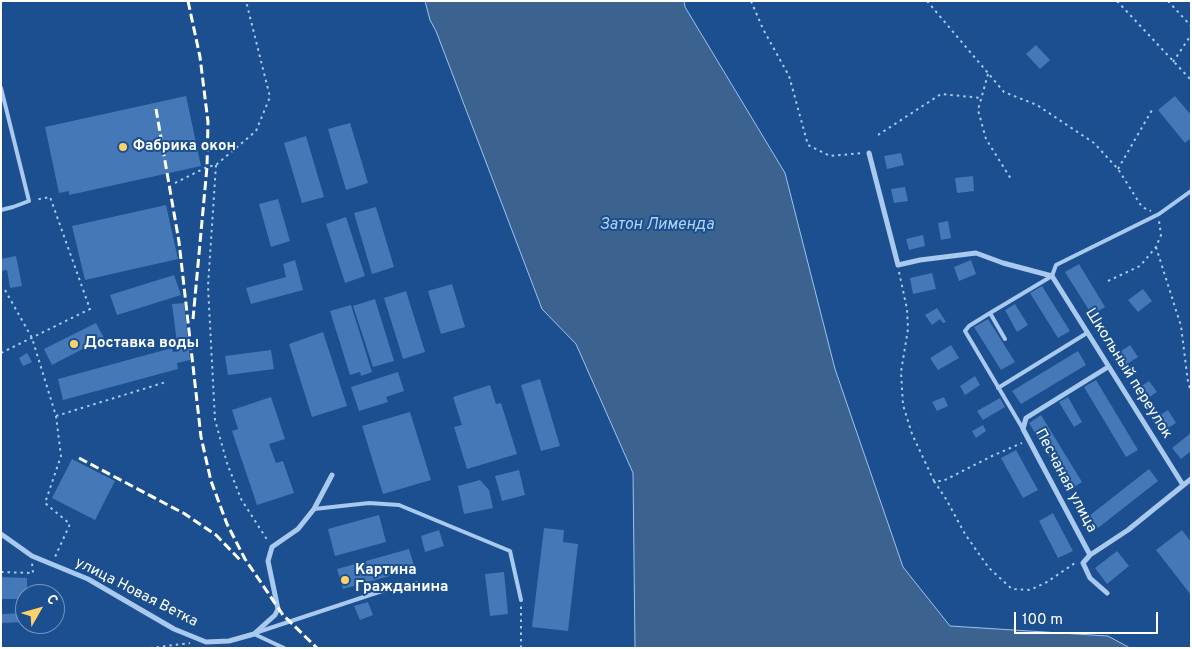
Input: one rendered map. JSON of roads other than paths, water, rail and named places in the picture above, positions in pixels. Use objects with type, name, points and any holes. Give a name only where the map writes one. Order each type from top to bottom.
[{"type":"street","points":[[869,153],[898,265],[920,260],[976,253],[1003,263],[1052,276]]},
{"type":"street","name":"Школьный переулок","points":[[1052,276],[1182,485]]},
{"type":"street","name":"Песчаная улица","points":[[1090,555],[1023,429],[1026,418],[1108,367]]},
{"type":"street","points":[[314,509],[332,475]]},
{"type":"street","points":[[1106,593],[1090,578],[1084,563],[1090,555],[1128,530],[1191,479]]},
{"type":"street","name":"улица Новая Ветка","points":[[1,534],[32,556],[88,579],[174,630],[206,642],[229,641],[254,634],[269,621],[278,609],[268,561],[272,547],[298,529],[314,509]]},
{"type":"lane","points":[[1,88],[28,201],[1,210]]},
{"type":"lane","points":[[1023,429],[965,331],[969,326],[1052,276],[1056,264],[1158,214],[1191,192]]},
{"type":"lane","points":[[990,313],[1005,338]]},
{"type":"lane","points":[[998,388],[1087,333]]},
{"type":"lane","points":[[314,509],[369,503],[399,505],[510,551],[522,600]]},
{"type":"lane","points":[[254,634],[385,590],[418,582]]},
{"type":"lane","points":[[254,634],[284,648]]},
{"type":"water","name":"Затон Лименда","points":[[425,1],[684,1],[685,7],[785,173],[835,369],[903,567],[950,626],[1108,636],[1130,648],[635,648],[633,473],[576,344],[542,309],[436,31],[430,20]]},
{"type":"railway","points":[[188,1],[200,57],[208,122],[207,167],[193,319]]},
{"type":"railway","points":[[156,109],[179,242],[201,437],[211,481],[227,524],[245,559],[283,615],[317,648]]},
{"type":"railway","points":[[79,458],[185,514],[216,535],[242,562]]},
{"type":"place","name":"Фабрика окон","points":[[123,147]]},
{"type":"place","name":"Доставка воды","points":[[74,344]]},
{"type":"place","name":"Картина Гражданина","points":[[345,580]]}]
